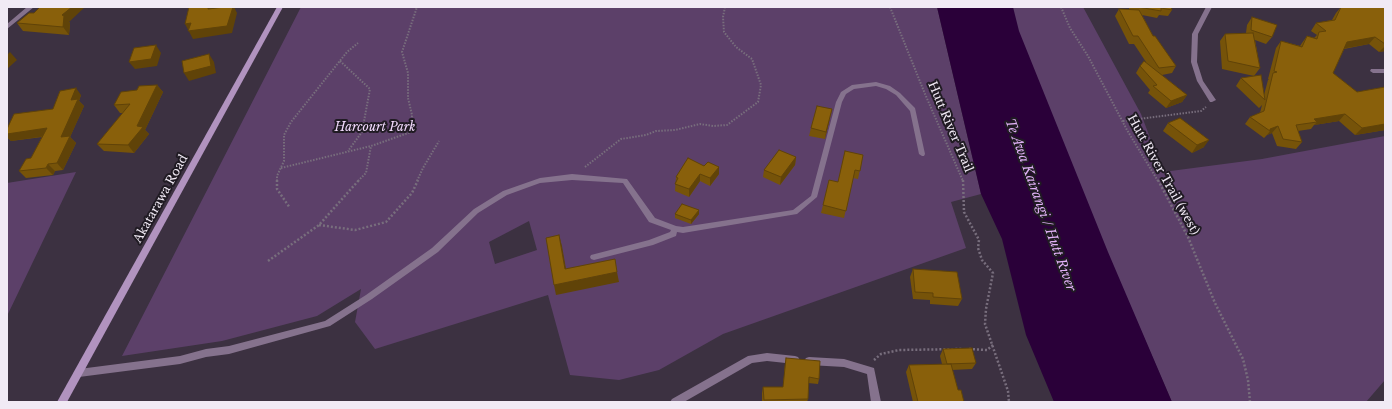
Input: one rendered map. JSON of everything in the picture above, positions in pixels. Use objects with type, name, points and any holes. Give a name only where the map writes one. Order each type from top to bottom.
[{"type":"street","points":[[7,27],[30,7]]},
{"type":"street","name":"Akatarawa Road","points":[[62,402],[280,7]]},
{"type":"street","points":[[1209,7],[1195,34],[1194,62],[1200,81],[1212,100]]},
{"type":"street","points":[[1373,71],[1385,70]]},
{"type":"street","points":[[675,402],[746,362],[757,358],[767,357],[844,363],[871,371],[876,402]]},
{"type":"lane","points":[[79,373],[180,360],[206,353],[229,350],[327,324],[369,297],[435,250],[476,211],[505,193],[540,181],[572,177],[625,180],[652,220],[675,229],[683,230],[795,212],[814,197],[839,102],[843,93],[852,87],[876,84],[888,87],[898,94],[913,110],[922,154]]},
{"type":"lane","points":[[594,257],[650,243],[673,234],[675,229]]},
{"type":"path","points":[[281,168],[371,146],[411,132],[412,115],[408,98],[408,73],[402,52],[417,7]]},
{"type":"path","points":[[572,177],[600,157],[621,139],[646,135],[656,131],[675,130],[700,124],[714,126],[727,125],[758,102],[761,85],[752,59],[736,47],[724,32],[723,17],[725,7]]},
{"type":"path","name":"Hutt River Trail","points":[[890,7],[925,94],[963,180],[964,212],[979,240],[978,248],[982,260],[993,273],[986,309],[985,324],[1008,391],[1009,402]]},
{"type":"path","name":"Hutt River Trail (west)","points":[[1061,7],[1070,28],[1088,56],[1137,148],[1160,184],[1188,238],[1215,303],[1243,359],[1248,380],[1250,402]]},
{"type":"path","points":[[290,208],[277,189],[277,176],[284,161],[284,135],[291,122],[347,52],[358,43]]},
{"type":"path","points":[[340,61],[370,89],[362,132],[348,151]]},
{"type":"path","points":[[1123,121],[1201,111],[1212,100]]},
{"type":"path","points":[[319,225],[355,230],[386,222],[412,193],[423,168],[440,141]]},
{"type":"path","points":[[268,261],[319,225],[366,173],[371,146]]},
{"type":"path","points":[[871,371],[875,358],[888,352],[898,350],[944,349],[983,350],[993,346]]},
{"type":"green space","name":"Harcourt Park","points":[[301,7],[937,7],[981,194],[951,202],[966,248],[723,334],[659,370],[619,380],[570,375],[548,295],[375,349],[355,322],[361,289],[317,316],[222,341],[122,356]],"holes":[[[529,221],[537,250],[495,264],[489,242]]]},
{"type":"green space","points":[[1007,7],[1083,7],[1141,114],[1163,172],[1262,159],[1385,136],[1385,380],[1366,402],[1172,402],[1042,103]]},
{"type":"green space","points":[[76,172],[7,316],[7,183]]},
{"type":"water","name":"Te Awa Kairangi / Hutt River","points":[[937,7],[1013,7],[1019,31],[1108,252],[1172,402],[1054,402],[1026,335],[1002,239],[981,194]]},
{"type":"building","points":[[40,7],[72,7],[62,15],[64,16],[63,27],[17,23],[29,13],[34,13]]},
{"type":"building","points":[[189,7],[208,7],[208,9],[233,7],[227,26],[188,31],[191,23],[185,24]]},
{"type":"building","points":[[1138,7],[1171,7],[1172,10],[1161,8],[1161,11]]},
{"type":"building","points":[[1341,7],[1385,7],[1385,44],[1375,37],[1347,42],[1333,73],[1357,92],[1385,87],[1385,124],[1362,128],[1345,114],[1314,119],[1317,122],[1296,125],[1302,142],[1283,139],[1278,126],[1270,129],[1270,131],[1250,117],[1264,111],[1273,73],[1277,72],[1274,71],[1281,41],[1302,47],[1307,36],[1317,39],[1319,32],[1326,31],[1316,23],[1335,20]]},
{"type":"building","points":[[1119,9],[1139,10],[1153,36],[1155,36],[1176,66],[1159,68],[1138,36],[1133,36]]},
{"type":"building","points":[[1252,17],[1277,25],[1272,37],[1251,30]]},
{"type":"building","points":[[1253,33],[1260,68],[1228,61],[1225,34]]},
{"type":"building","points":[[156,45],[151,59],[129,62],[134,48]]},
{"type":"building","points":[[209,54],[211,66],[184,73],[182,61]]},
{"type":"building","points":[[1144,61],[1187,95],[1171,101],[1153,86],[1157,85],[1140,66]]},
{"type":"building","points":[[1261,75],[1265,100],[1241,78]]},
{"type":"building","points":[[157,85],[137,126],[143,127],[128,145],[97,144],[130,104],[114,105],[121,92],[137,90],[139,86]]},
{"type":"building","points":[[76,88],[71,100],[78,99],[61,137],[70,136],[57,163],[48,164],[46,168],[19,171],[26,159],[31,158],[47,128],[7,134],[7,129],[14,114],[53,109],[60,91]]},
{"type":"building","points":[[817,106],[832,109],[826,132],[811,128]]},
{"type":"building","points":[[1180,118],[1209,140],[1197,145],[1168,123]]},
{"type":"building","points":[[779,150],[796,157],[781,177],[764,170]]},
{"type":"building","points":[[845,151],[863,155],[860,171],[855,170],[846,211],[823,205],[829,180],[838,182]]},
{"type":"building","points":[[688,158],[704,166],[708,162],[719,167],[710,178],[700,174],[689,189],[675,184],[678,178],[676,177]]},
{"type":"building","points":[[682,204],[699,210],[691,220],[675,214]]},
{"type":"building","points":[[559,235],[565,269],[615,259],[617,272],[554,285],[546,238]]},
{"type":"building","points":[[913,269],[957,272],[962,299],[933,297],[933,293],[915,292]]},
{"type":"building","points":[[972,348],[976,363],[947,364],[943,349]]},
{"type":"building","points":[[786,358],[820,361],[819,379],[809,377],[808,399],[764,400],[763,387],[783,387]]},
{"type":"building","points":[[951,364],[958,390],[961,390],[964,402],[918,402],[909,365]]}]
